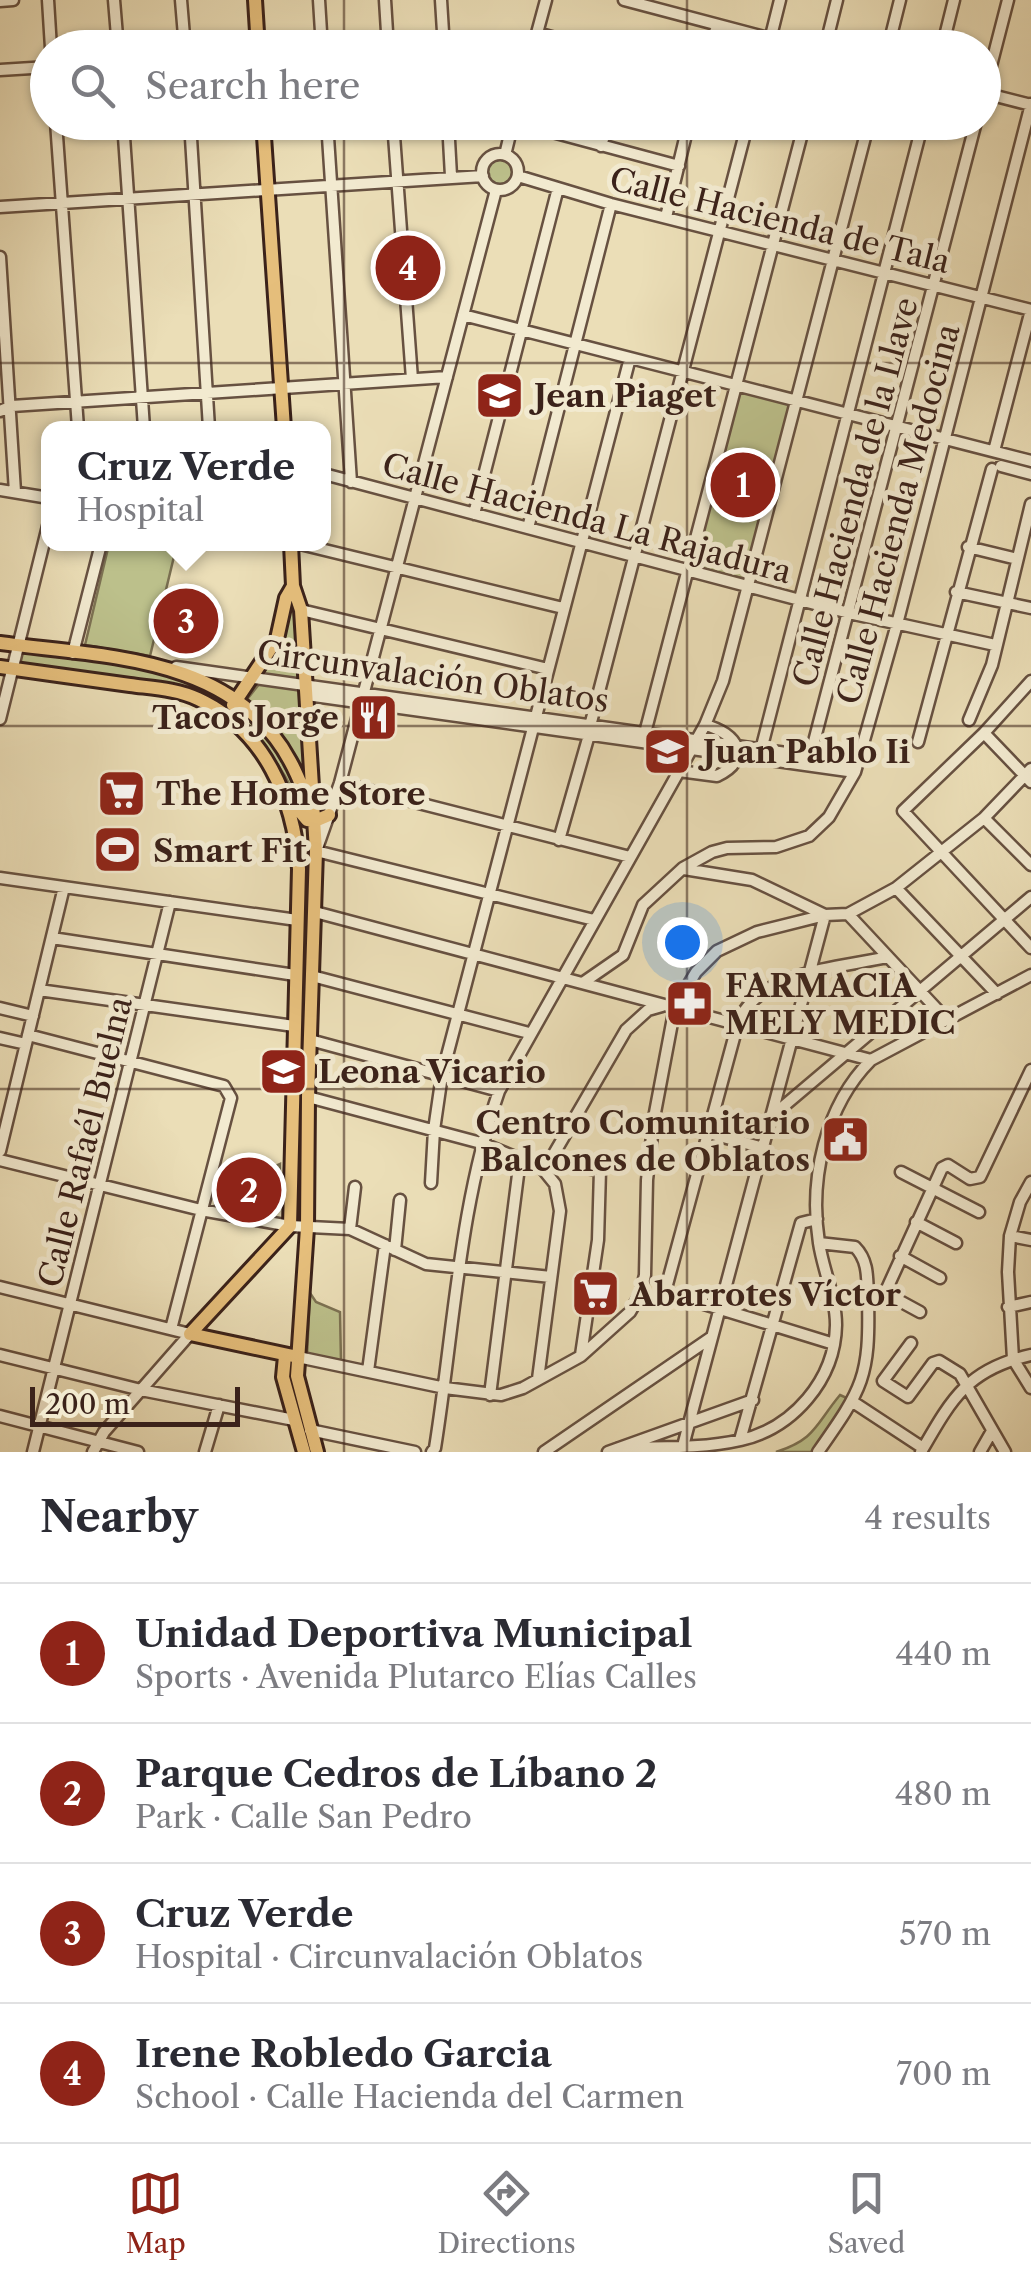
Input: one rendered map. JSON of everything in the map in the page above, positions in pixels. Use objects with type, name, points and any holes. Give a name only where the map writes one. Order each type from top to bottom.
[{"type":"main road","points":[[255,0],[257,30]]},
{"type":"main road","points":[[264,140],[283,421]]},
{"type":"main road","points":[[291,551],[293,586],[301,610],[316,852],[307,1228],[291,1357],[282,1377],[304,1452]]},
{"type":"main road","points":[[226,716],[277,640],[286,598],[293,586]]},
{"type":"main road","name":"Circunvalación Oblatos","points":[[0,643],[169,667]]},
{"type":"main road","points":[[169,667],[236,700],[270,733],[291,762],[315,821]]},
{"type":"main road","points":[[6,668],[184,693],[226,716],[267,759],[304,819],[315,821],[329,815]]},
{"type":"main road","points":[[281,787],[297,841],[290,1226],[190,1334],[291,1357]]},
{"type":"main road","points":[[297,920],[314,938]]},
{"type":"main road","points":[[294,1031],[299,1052],[299,1089],[308,1097]]},
{"type":"main road","points":[[291,1357],[317,1452]]},
{"type":"street","points":[[0,1],[13,0]]},
{"type":"street","points":[[48,0],[50,30]]},
{"type":"street","points":[[114,0],[116,30]]},
{"type":"street","points":[[181,0],[183,30]]},
{"type":"street","points":[[319,0],[321,30]]},
{"type":"street","points":[[385,0],[387,30]]},
{"type":"street","points":[[441,0],[443,30]]},
{"type":"street","points":[[538,30],[546,0]]},
{"type":"street","points":[[624,0],[664,5],[733,30]]},
{"type":"street","points":[[772,30],[780,0]]},
{"type":"street","points":[[830,30],[837,0]]},
{"type":"street","points":[[892,30],[900,0]]},
{"type":"street","points":[[946,30],[954,0]]},
{"type":"street","points":[[1000,30],[1008,0]]},
{"type":"street","points":[[716,30],[717,24]]},
{"type":"street","points":[[0,70],[30,68]]},
{"type":"street","points":[[1001,97],[1031,105]]},
{"type":"street","name":"Calle Hacienda Medocina","points":[[584,982],[623,955],[643,905],[683,868],[726,848],[776,847],[809,836],[829,818],[856,768],[1031,105]]},
{"type":"street","points":[[57,140],[78,421]]},
{"type":"street","points":[[123,140],[144,421]]},
{"type":"street","points":[[191,140],[209,421]]},
{"type":"street","points":[[328,140],[351,482]]},
{"type":"street","points":[[394,140],[412,379]]},
{"type":"street","points":[[449,140],[451,176]]},
{"type":"street","points":[[506,155],[510,140]]},
{"type":"street","points":[[579,140],[679,166]]},
{"type":"street","points":[[601,146],[603,140]]},
{"type":"street","points":[[666,217],[686,140]]},
{"type":"street","points":[[559,840],[743,140]]},
{"type":"street","points":[[645,734],[800,140]]},
{"type":"street","points":[[432,1452],[436,1448],[480,1143],[499,1090],[529,1033],[706,725],[724,681],[864,140]]},
{"type":"street","points":[[761,750],[919,140]]},
{"type":"street","name":"Calle Hacienda de la Llave","points":[[810,757],[971,140]]},
{"type":"street","points":[[506,155],[514,161],[518,176],[512,186],[496,190],[482,176],[488,159],[506,155]]},
{"type":"street","points":[[0,207],[482,176]]},
{"type":"street","name":"Calle Hacienda de Tala","points":[[518,176],[612,204],[1031,310]]},
{"type":"street","points":[[474,514],[558,188]]},
{"type":"street","points":[[496,190],[340,784],[316,852],[594,920]]},
{"type":"street","points":[[528,528],[612,204]]},
{"type":"street","points":[[0,257],[5,409],[14,492]]},
{"type":"street","points":[[994,451],[1031,310]]},
{"type":"street","points":[[463,315],[1031,461]]},
{"type":"street","points":[[431,1183],[442,1076],[630,358]]},
{"type":"street","points":[[5,409],[447,377]]},
{"type":"street","points":[[918,742],[968,547],[997,468],[1031,474]]},
{"type":"street","name":"Calle Hacienda La Rajadura","points":[[331,476],[849,614],[995,645]]},
{"type":"street","points":[[0,490],[41,497]]},
{"type":"street","points":[[969,720],[992,666],[1031,504]]},
{"type":"street","points":[[968,547],[1017,559]]},
{"type":"street","points":[[0,719],[6,668],[18,645],[41,551]]},
{"type":"street","points":[[73,653],[99,551]]},
{"type":"street","points":[[331,551],[564,608]]},
{"type":"street","points":[[956,592],[1031,608]]},
{"type":"street","points":[[301,610],[548,669]]},
{"type":"street","name":"Circunvalación Oblatos","points":[[169,667],[362,699],[856,768]]},
{"type":"street","points":[[1031,681],[904,811],[1031,948]]},
{"type":"street","points":[[679,772],[718,776],[725,773],[736,751],[725,731],[706,725]]},
{"type":"street","name":"Circunvalación Oblatos","points":[[589,731],[645,734],[694,745]]},
{"type":"street","points":[[291,1357],[490,1395],[512,1392],[581,1356],[630,1312],[640,1296],[645,1275],[648,1180],[669,1006],[696,972],[730,943],[782,924],[848,914],[896,888],[984,818],[1029,775],[984,733]]},
{"type":"street","name":"Circunvalación Oblatos","points":[[736,751],[761,750],[856,768]]},
{"type":"street","points":[[340,784],[630,857]]},
{"type":"street","points":[[984,818],[1031,865]]},
{"type":"street","points":[[683,868],[752,880],[826,915]]},
{"type":"street","points":[[0,878],[297,920]]},
{"type":"street","points":[[0,1151],[64,887]]},
{"type":"street","points":[[896,888],[996,994]]},
{"type":"street","points":[[771,1117],[849,1055],[916,991],[1031,897]]},
{"type":"street","name":"Calle Rafaél Buelna","points":[[33,1452],[170,902]]},
{"type":"street","points":[[315,912],[871,1060]]},
{"type":"street","points":[[848,914],[947,1020]]},
{"type":"street","points":[[683,1446],[826,915]]},
{"type":"street","points":[[52,938],[295,975]]},
{"type":"street","points":[[834,1344],[666,1294],[738,1023],[745,1010],[762,992],[810,975],[887,957]]},
{"type":"street","points":[[312,976],[529,1033]]},
{"type":"street","points":[[614,1450],[740,1440],[781,1423],[804,1404],[823,1374],[834,1344],[835,1314],[819,1244],[818,1219],[818,1180],[832,1115],[856,1074],[871,1060],[1031,976]]},
{"type":"street","points":[[39,990],[294,1031]]},
{"type":"street","points":[[542,1163],[626,1030],[648,1010],[669,1006]]},
{"type":"street","points":[[0,1008],[33,1016]]},
{"type":"street","points":[[0,1038],[131,1062],[224,1086],[230,1092],[171,1329]]},
{"type":"street","points":[[310,1040],[499,1090]]},
{"type":"street","points":[[849,1055],[856,1074]]},
{"type":"street","points":[[920,1312],[886,1293],[900,1256],[942,1168],[948,1165],[970,1179],[980,1177],[1031,1070]]},
{"type":"street","points":[[308,1097],[480,1143],[520,1158],[600,1170],[598,1240],[581,1356]]},
{"type":"street","points":[[654,1118],[763,1148]]},
{"type":"street","points":[[490,1395],[520,1158]]},
{"type":"street","points":[[0,1160],[201,1210],[290,1226],[350,1229],[426,1264],[552,1277]]},
{"type":"street","points":[[538,1379],[559,1201],[555,1184],[542,1163]]},
{"type":"street","points":[[901,1172],[979,1212]]},
{"type":"street","points":[[1031,1182],[1020,1202],[1010,1236],[1008,1307],[1013,1359],[1031,1388]]},
{"type":"street","points":[[350,1229],[355,1187]]},
{"type":"street","points":[[368,1372],[400,1200]]},
{"type":"street","points":[[740,1440],[801,1224],[818,1219]]},
{"type":"street","points":[[916,1222],[956,1243]]},
{"type":"street","points":[[1010,1236],[1031,1240]]},
{"type":"street","points":[[818,1452],[854,1402],[869,1351],[864,1259],[855,1247],[819,1244]]},
{"type":"street","points":[[900,1256],[940,1278]]},
{"type":"street","points":[[0,1288],[190,1334],[97,1442],[80,1452]]},
{"type":"street","points":[[1008,1307],[1031,1302]]},
{"type":"street","points":[[552,1450],[712,1337]]},
{"type":"street","points":[[911,1343],[883,1380],[903,1396],[909,1396],[936,1360],[960,1374],[1005,1452]]},
{"type":"street","points":[[0,1355],[142,1390],[294,1420]]},
{"type":"street","points":[[854,1402],[922,1450],[942,1412],[966,1384],[1013,1359],[1031,1355]]},
{"type":"street","points":[[614,1450],[753,1400]]},
{"type":"street","points":[[205,1452],[219,1405]]},
{"type":"street","points":[[0,1416],[138,1452]]},
{"type":"street","points":[[310,1430],[415,1452]]},
{"type":"street","points":[[980,1452],[992,1431]]},
{"type":"green space","points":[[500,156],[511,161],[516,172],[511,183],[500,188],[489,183],[484,172],[489,161]]},
{"type":"green space","points":[[740,392],[790,403],[747,579],[694,567]]},
{"type":"green space","points":[[107,551],[175,551],[150,656],[85,645]]},
{"type":"green space","points":[[291,592],[297,615],[302,680],[261,675],[283,639]]},
{"type":"green space","points":[[20,649],[172,671],[231,701],[226,710],[200,695],[19,664]]},
{"type":"green space","points":[[260,683],[303,690],[311,796],[245,702]]},
{"type":"green space","points":[[237,705],[257,723],[291,769],[307,816],[273,758],[230,715]]},
{"type":"green space","points":[[280,1164],[279,1209],[272,1216],[215,1205],[224,1169],[256,1175]]},
{"type":"green space","points":[[310,1293],[316,1302],[340,1312],[341,1362],[307,1356]]},
{"type":"green space","points":[[840,1395],[847,1398],[832,1427],[812,1452],[776,1452],[807,1436]]},
{"type":"place","name":"Irene Robledo Garcia","points":[[408,268]]},
{"type":"place","name":"Jean Piaget","points":[[499,395]]},
{"type":"place","name":"Unidad Deportiva Municipal","points":[[743,485]]},
{"type":"place","name":"Cruz Verde","points":[[186,621]]},
{"type":"place","name":"Tacos Jorge","points":[[374,717]]},
{"type":"place","name":"Juan Pablo Ii","points":[[668,751]]},
{"type":"place","name":"The Home Store","points":[[121,793]]},
{"type":"place","name":"Smart Fit","points":[[118,850]]},
{"type":"place","name":"FARMACIA MELY MEDIC","points":[[690,1003]]},
{"type":"place","name":"Leona Vicario","points":[[283,1071]]},
{"type":"place","name":"Centro Comunitario Balcones de Oblatos","points":[[845,1140]]},
{"type":"place","name":"Parque Cedros de Líbano 2","points":[[249,1190]]},
{"type":"place","name":"Abarrotes Víctor","points":[[595,1294]]}]
